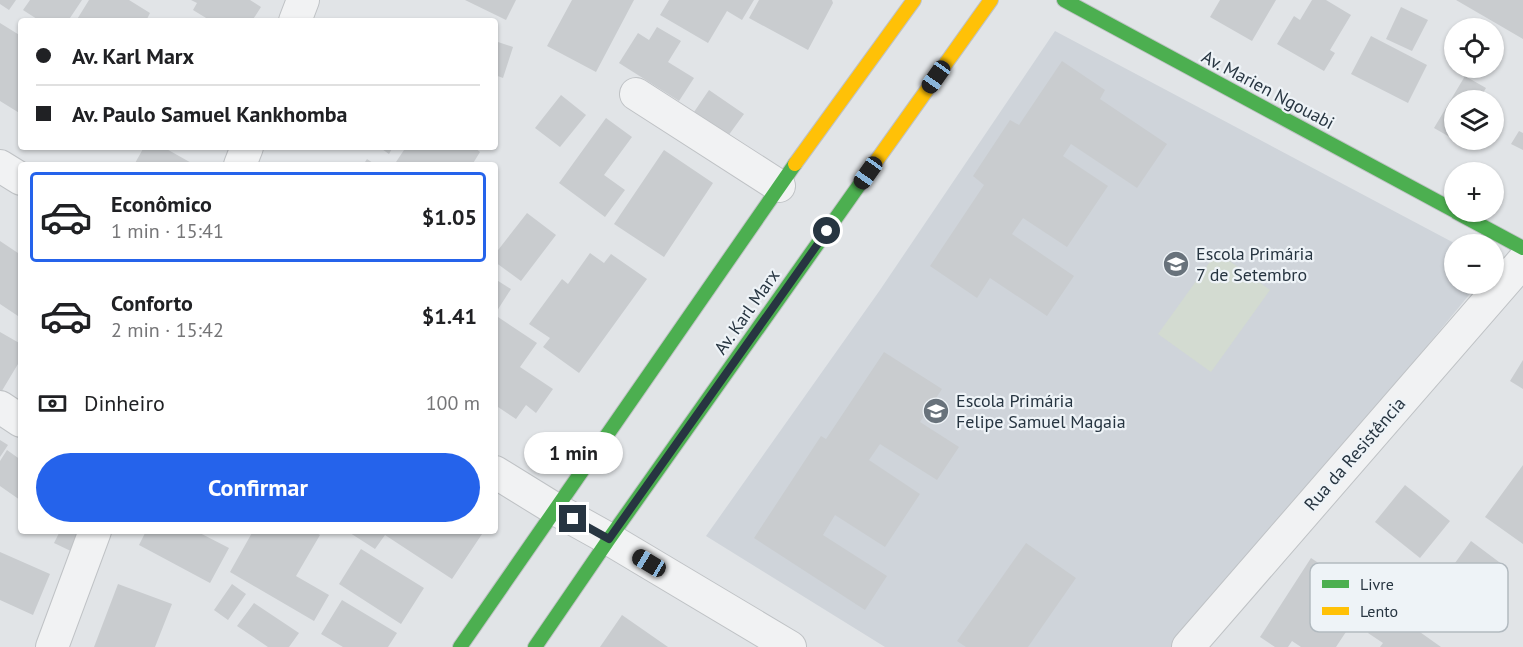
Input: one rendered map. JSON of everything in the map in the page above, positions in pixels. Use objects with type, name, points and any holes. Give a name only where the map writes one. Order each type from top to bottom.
[{"type":"street","points":[[296,18],[303,0]]},
{"type":"street","points":[[460,647],[779,186],[914,0]]},
{"type":"street","name":"Av. Karl Marx","points":[[535,647],[991,0]]},
{"type":"street","name":"Av. Marien Ngouabi","points":[[1064,0],[1444,205]]},
{"type":"street","points":[[636,94],[779,186]]},
{"type":"street","points":[[0,166],[18,177]]},
{"type":"street","name":"Av. Marien Ngouabi","points":[[1475,222],[1523,248]]},
{"type":"street","name":"Rua da Resistência","points":[[1188,647],[1523,261]]},
{"type":"street","points":[[0,407],[18,419]]},
{"type":"street","points":[[498,473],[555,509],[790,647]]},
{"type":"street","points":[[52,647],[94,534]]},
{"type":"shaded area","points":[[1055,31],[1444,238],[1444,294],[1470,294],[1275,531],[1174,647],[885,647],[706,536],[880,290]]},
{"type":"shaded area","points":[[1217,252],[1270,290],[1211,372],[1158,334]]},
{"type":"building","points":[[0,0],[16,0],[9,10],[0,4]]},
{"type":"building","points":[[30,0],[82,0],[70,18],[35,18],[23,10]]},
{"type":"building","points":[[89,0],[129,0],[150,13],[148,18],[78,18]]},
{"type":"building","points":[[191,0],[250,0],[261,7],[254,18],[206,18],[193,10],[197,3]]},
{"type":"building","points":[[465,0],[516,0],[506,20]]},
{"type":"building","points":[[572,0],[634,0],[596,72],[547,46]]},
{"type":"building","points":[[669,0],[754,0],[742,20],[727,11],[708,43],[660,15]]},
{"type":"building","points":[[759,0],[832,0],[833,3],[808,50],[749,18]]},
{"type":"building","points":[[1220,0],[1276,0],[1252,41],[1210,17]]},
{"type":"building","points":[[1312,0],[1326,0],[1351,15],[1330,50],[1335,53],[1324,71],[1277,44],[1294,16],[1300,20]]},
{"type":"building","points":[[1456,0],[1523,0],[1523,39],[1504,28],[1504,18],[1487,18]]},
{"type":"building","points":[[1401,7],[1428,20],[1412,51],[1386,39]]},
{"type":"building","points":[[0,23],[18,34],[18,112],[0,101]]},
{"type":"building","points":[[657,27],[681,41],[668,62],[694,78],[679,101],[619,63],[638,33],[649,40]]},
{"type":"building","points":[[1371,36],[1427,65],[1408,103],[1351,74]]},
{"type":"building","points":[[498,42],[513,47],[503,78],[498,76]]},
{"type":"building","points":[[1062,61],[1105,90],[1100,99],[1167,144],[1137,188],[1071,144],[1063,156],[1108,186],[1067,247],[1023,218],[1012,234],[1074,276],[1047,316],[990,278],[977,298],[930,266],[984,185],[973,176],[1010,120],[1019,125]]},
{"type":"building","points":[[1464,78],[1468,78],[1486,88],[1485,90],[1457,90]]},
{"type":"building","points":[[709,90],[744,114],[728,136],[694,112]]},
{"type":"building","points":[[561,95],[586,115],[560,147],[535,128]]},
{"type":"building","points":[[1444,111],[1444,134],[1434,128]]},
{"type":"building","points":[[606,118],[632,137],[604,175],[625,190],[605,217],[559,183]]},
{"type":"building","points":[[1519,131],[1523,133],[1523,150],[1511,144]]},
{"type":"building","points":[[142,150],[168,150],[190,162],[136,162]]},
{"type":"building","points":[[404,150],[478,150],[480,152],[474,162],[396,162]]},
{"type":"building","points":[[664,150],[713,183],[664,257],[614,224]]},
{"type":"building","points":[[527,213],[556,235],[521,281],[498,264],[498,250]]},
{"type":"building","points":[[0,241],[18,253],[18,316],[0,304]]},
{"type":"building","points":[[590,253],[604,263],[611,254],[647,279],[579,373],[543,347],[550,338],[529,324],[562,279],[568,284]]},
{"type":"building","points":[[498,281],[511,289],[498,309]]},
{"type":"building","points":[[498,317],[537,343],[520,367],[553,389],[536,413],[526,405],[516,419],[498,407]]},
{"type":"building","points":[[0,332],[18,342],[18,364],[0,394]]},
{"type":"building","points":[[884,352],[942,389],[920,422],[959,447],[937,480],[880,444],[869,460],[920,494],[885,547],[835,515],[823,535],[887,576],[865,610],[754,538],[821,436],[826,439]]},
{"type":"building","points":[[1523,360],[1523,389],[1510,381]]},
{"type":"building","points":[[0,440],[8,445],[0,457]]},
{"type":"building","points":[[7,450],[18,458],[18,499],[0,486],[0,461]]},
{"type":"building","points":[[1523,465],[1523,544],[1485,517]]},
{"type":"building","points":[[1405,485],[1450,521],[1420,558],[1375,522]]},
{"type":"building","points":[[58,534],[84,534],[75,553],[54,543]]},
{"type":"building","points":[[144,534],[202,534],[229,548],[210,583],[139,545]]},
{"type":"building","points":[[251,534],[318,534],[320,535],[296,576],[329,595],[314,621],[230,572]]},
{"type":"building","points":[[352,534],[482,534],[452,579],[385,535],[375,549]]},
{"type":"building","points":[[1471,541],[1500,563],[1455,563]]},
{"type":"building","points":[[1026,543],[1076,578],[1028,647],[966,647],[957,641]]},
{"type":"building","points":[[361,549],[424,588],[401,624],[339,584]]},
{"type":"building","points":[[0,552],[50,574],[33,615],[0,600]]},
{"type":"building","points":[[1311,558],[1318,563],[1310,563],[1310,632],[1346,632],[1336,647],[1301,647],[1292,641],[1288,647],[1275,647],[1260,637]]},
{"type":"building","points":[[118,584],[172,604],[155,647],[94,647]]},
{"type":"building","points":[[232,584],[246,594],[228,620],[214,610]]},
{"type":"building","points":[[342,600],[397,633],[388,647],[343,647],[321,634]]},
{"type":"building","points":[[254,603],[299,633],[289,647],[268,647],[237,626]]},
{"type":"building","points":[[622,615],[668,647],[600,647]]},
{"type":"building","points":[[1420,632],[1441,647],[1380,647],[1383,643],[1368,633]]},
{"type":"traffic: fast","points":[[1064,0],[1444,205]]},
{"type":"traffic: fast","points":[[460,647],[795,164]]},
{"type":"traffic: fast","points":[[535,647],[867,174]]},
{"type":"traffic: fast","points":[[1475,222],[1523,248]]},
{"type":"traffic: slow","points":[[795,164],[914,0]]},
{"type":"traffic: slow","points":[[867,174],[991,0]]},
{"type":"place","name":"Escola Primária 7 de Setembro","points":[[1176,264]]},
{"type":"place","name":"Escola Primária Felipe Samuel Magaia","points":[[936,411]]},
{"type":"route","points":[[573,519],[609,539],[827,231]]}]
